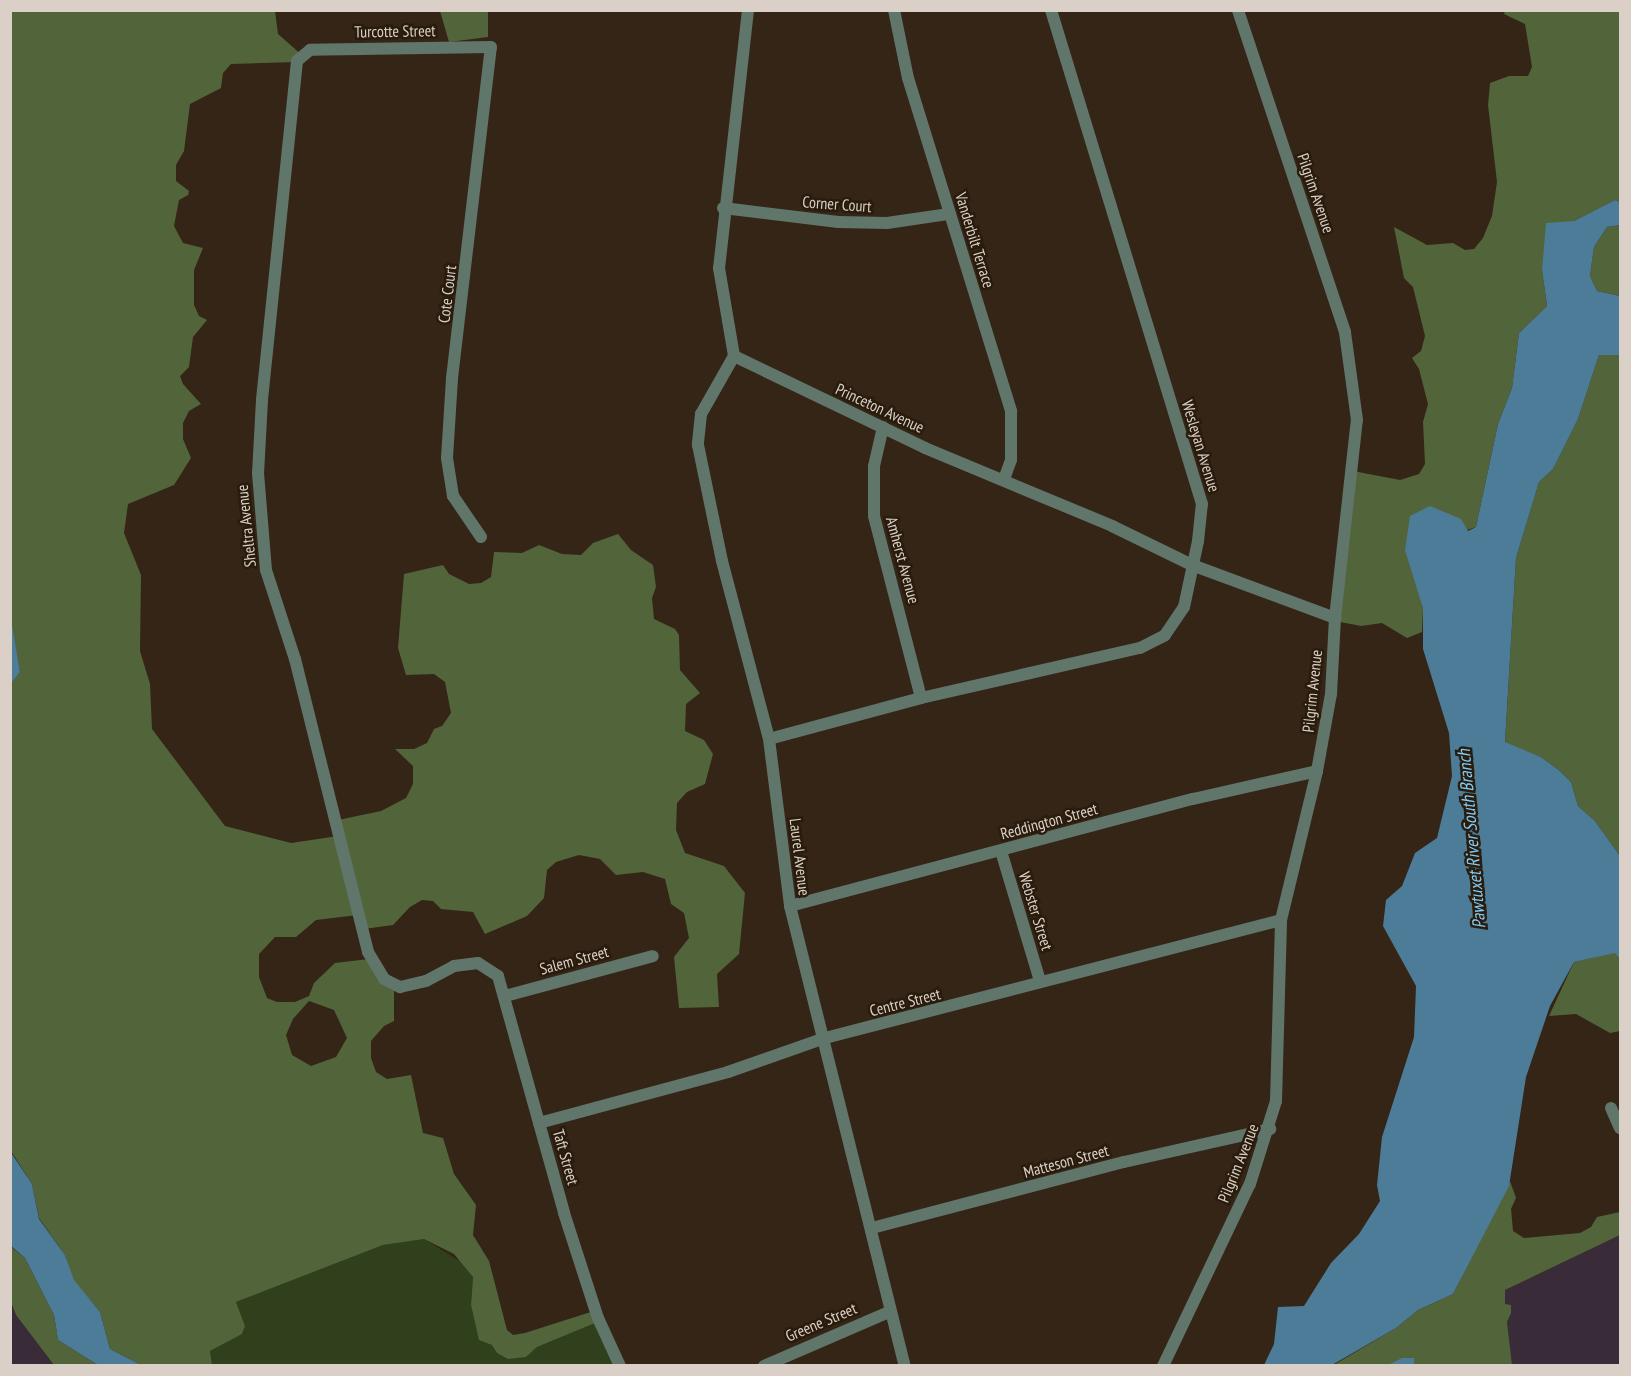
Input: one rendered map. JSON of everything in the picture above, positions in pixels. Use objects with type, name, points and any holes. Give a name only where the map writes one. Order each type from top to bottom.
[{"type":"street","points":[[734,356],[719,268],[723,208],[748,10]]},
{"type":"street","name":"Vanderbilt Terrace","points":[[894,10],[903,59],[949,214],[998,359],[1011,411],[1011,460],[1004,479]]},
{"type":"street","name":"Wesleyan Avenue","points":[[769,739],[921,699],[1140,648],[1165,635],[1184,607],[1202,504],[1051,10]]},
{"type":"street","name":"Pilgrim Avenue","points":[[1163,1365],[1250,1184],[1270,1129],[1276,1101],[1281,920],[1317,771],[1331,694],[1335,618],[1358,420],[1345,332],[1238,10]]},
{"type":"street","name":"Turcotte Street","points":[[302,57],[310,50],[491,46]]},
{"type":"street","name":"Cote Court","points":[[481,537],[453,496],[447,458],[491,46]]},
{"type":"street","name":"Sheltra Avenue","points":[[302,57],[297,61],[261,400],[258,472],[266,570],[295,659],[368,951],[384,979],[400,987],[426,981],[454,966],[478,963]]},
{"type":"street","name":"Corner Court","points":[[723,208],[838,222],[887,224],[949,214]]},
{"type":"street","name":"Princeton Avenue","points":[[734,356],[883,428],[1004,479],[1192,565],[1335,618]]},
{"type":"street","name":"Laurel Avenue","points":[[734,356],[701,414],[698,445],[722,561],[769,739],[790,906],[825,1038],[843,1127],[872,1228],[905,1365]]},
{"type":"street","name":"Amherst Avenue","points":[[883,428],[874,466],[874,516],[921,699]]},
{"type":"street","name":"Reddington Street","points":[[790,906],[1203,796],[1317,771]]},
{"type":"street","name":"Webster Street","points":[[1001,851],[1040,981]]},
{"type":"street","name":"Centre Street","points":[[539,1123],[728,1072],[825,1038],[937,1011],[1040,981],[1281,920]]},
{"type":"street","name":"Salem Street","points":[[505,996],[653,956]]},
{"type":"street","name":"Taft Street","points":[[478,963],[498,976],[539,1123],[598,1318],[620,1365]]},
{"type":"street","points":[[1611,1108],[1620,1128]]},
{"type":"street","name":"Matteson Street","points":[[872,1228],[1124,1162],[1270,1129]]},
{"type":"street","name":"Greene Street","points":[[764,1365],[891,1311]]},
{"type":"shaded area","points":[[1620,1235],[1620,1365],[1511,1365],[1507,1322],[1511,1313],[1511,1305],[1505,1305],[1505,1290]]},
{"type":"shaded area","points":[[10,1302],[16,1315],[54,1365],[11,1365]]},
{"type":"green space","points":[[10,11],[275,11],[278,34],[303,56],[297,62],[231,64],[223,73],[221,88],[190,104],[184,151],[176,165],[176,181],[189,191],[188,195],[179,200],[174,226],[183,243],[203,248],[194,270],[194,305],[199,316],[207,320],[193,337],[189,367],[180,376],[183,384],[201,404],[189,411],[183,423],[183,439],[191,458],[174,485],[128,504],[124,533],[141,575],[140,651],[150,684],[152,729],[225,826],[291,843],[338,836],[338,820],[381,811],[406,798],[413,784],[413,766],[395,749],[414,749],[427,743],[434,729],[442,726],[451,713],[445,682],[434,674],[406,675],[398,648],[404,574],[443,565],[449,574],[469,584],[481,583],[491,577],[494,552],[522,553],[539,545],[562,554],[581,555],[593,543],[618,534],[631,550],[653,565],[656,587],[652,598],[654,619],[675,629],[679,635],[680,670],[700,693],[686,704],[685,731],[704,740],[713,754],[705,784],[687,792],[677,803],[676,830],[685,853],[724,866],[745,893],[739,954],[717,974],[719,1007],[679,1008],[674,957],[689,938],[684,913],[671,904],[665,879],[643,872],[616,875],[600,859],[579,855],[556,862],[547,870],[544,898],[527,916],[485,934],[473,912],[441,909],[433,901],[422,900],[410,907],[393,925],[364,929],[358,915],[316,920],[296,937],[275,937],[259,954],[259,977],[267,998],[277,1002],[295,1002],[309,996],[314,983],[335,963],[369,959],[394,986],[394,1021],[384,1026],[371,1041],[371,1058],[376,1072],[387,1079],[411,1075],[423,1133],[443,1138],[454,1174],[476,1205],[473,1235],[489,1261],[507,1330],[513,1335],[525,1333],[597,1310],[600,1321],[537,1347],[526,1357],[508,1359],[497,1353],[492,1345],[479,1340],[471,1305],[473,1277],[454,1254],[424,1239],[383,1245],[236,1302],[245,1326],[242,1334],[210,1351],[212,1365],[141,1365],[110,1349],[100,1312],[73,1280],[65,1255],[39,1218],[32,1184],[11,1151],[10,683],[20,672],[10,619]],"holes":[[[309,1001],[334,1010],[347,1038],[336,1057],[311,1066],[292,1055],[286,1035],[293,1019]]]},
{"type":"green space","points":[[440,11],[488,11],[488,37],[449,42]]},
{"type":"green space","points":[[1505,11],[1620,11],[1620,202],[1615,200],[1574,221],[1542,270],[1547,306],[1519,333],[1512,388],[1498,424],[1476,527],[1406,550],[1423,609],[1422,632],[1407,638],[1382,623],[1361,626],[1335,621],[1353,471],[1400,480],[1419,474],[1425,464],[1423,422],[1428,404],[1419,369],[1412,358],[1421,351],[1425,336],[1413,287],[1404,278],[1394,227],[1427,245],[1453,243],[1465,250],[1474,249],[1483,238],[1492,216],[1497,182],[1488,105],[1490,83],[1509,76],[1528,76],[1532,67],[1525,24],[1504,14]]},
{"type":"green space","points":[[1620,225],[1620,296],[1597,291],[1590,276],[1594,247],[1607,227]]},
{"type":"green space","points":[[1610,353],[1620,355],[1620,856],[1595,821],[1578,806],[1571,782],[1560,771],[1541,757],[1505,743],[1516,558],[1539,482],[1553,469],[1578,419],[1599,355]]},
{"type":"green space","points":[[1616,952],[1620,959],[1620,1031],[1610,1033],[1576,1014],[1549,1016],[1574,962]]},
{"type":"green space","points":[[1510,1181],[1516,1198],[1511,1209],[1513,1231],[1524,1238],[1580,1233],[1591,1227],[1597,1217],[1620,1212],[1620,1235],[1505,1290],[1505,1304],[1511,1305],[1511,1313],[1507,1322],[1512,1365],[1414,1365],[1414,1358],[1388,1365],[1332,1366],[1396,1328],[1418,1310],[1453,1294]]},
{"type":"green space","points":[[424,1239],[466,1265],[473,1277],[471,1305],[492,1345],[526,1357],[537,1347],[600,1321],[621,1365],[212,1366],[210,1351],[242,1334],[245,1326],[236,1302],[383,1245]]},
{"type":"green space","points":[[10,1246],[25,1258],[54,1315],[58,1340],[98,1365],[54,1365],[16,1315],[11,1302]]},
{"type":"water","name":"Pawtuxet River South Branch","points":[[1615,200],[1620,202],[1620,225],[1607,227],[1594,247],[1590,276],[1597,291],[1620,296],[1620,355],[1599,355],[1578,419],[1553,469],[1539,482],[1516,558],[1505,742],[1541,757],[1560,771],[1571,782],[1578,806],[1595,821],[1620,856],[1620,959],[1615,953],[1574,962],[1550,1006],[1526,1077],[1509,1186],[1453,1294],[1418,1310],[1396,1328],[1332,1365],[1264,1365],[1274,1344],[1278,1307],[1304,1306],[1331,1263],[1359,1234],[1380,1201],[1377,1185],[1382,1137],[1414,1037],[1416,986],[1383,926],[1386,900],[1402,886],[1415,853],[1437,838],[1452,776],[1449,733],[1423,649],[1423,609],[1405,550],[1410,516],[1430,506],[1461,519],[1468,531],[1476,527],[1498,424],[1512,388],[1519,333],[1547,306],[1542,270],[1546,223],[1574,221]]},
{"type":"water","points":[[11,619],[20,672],[10,683]]},
{"type":"water","points":[[10,1151],[32,1184],[39,1219],[65,1255],[74,1280],[100,1312],[110,1349],[141,1365],[98,1365],[58,1340],[54,1315],[25,1258],[11,1246]]},
{"type":"water","points":[[1402,1358],[1414,1358],[1414,1365],[1388,1365]]}]
